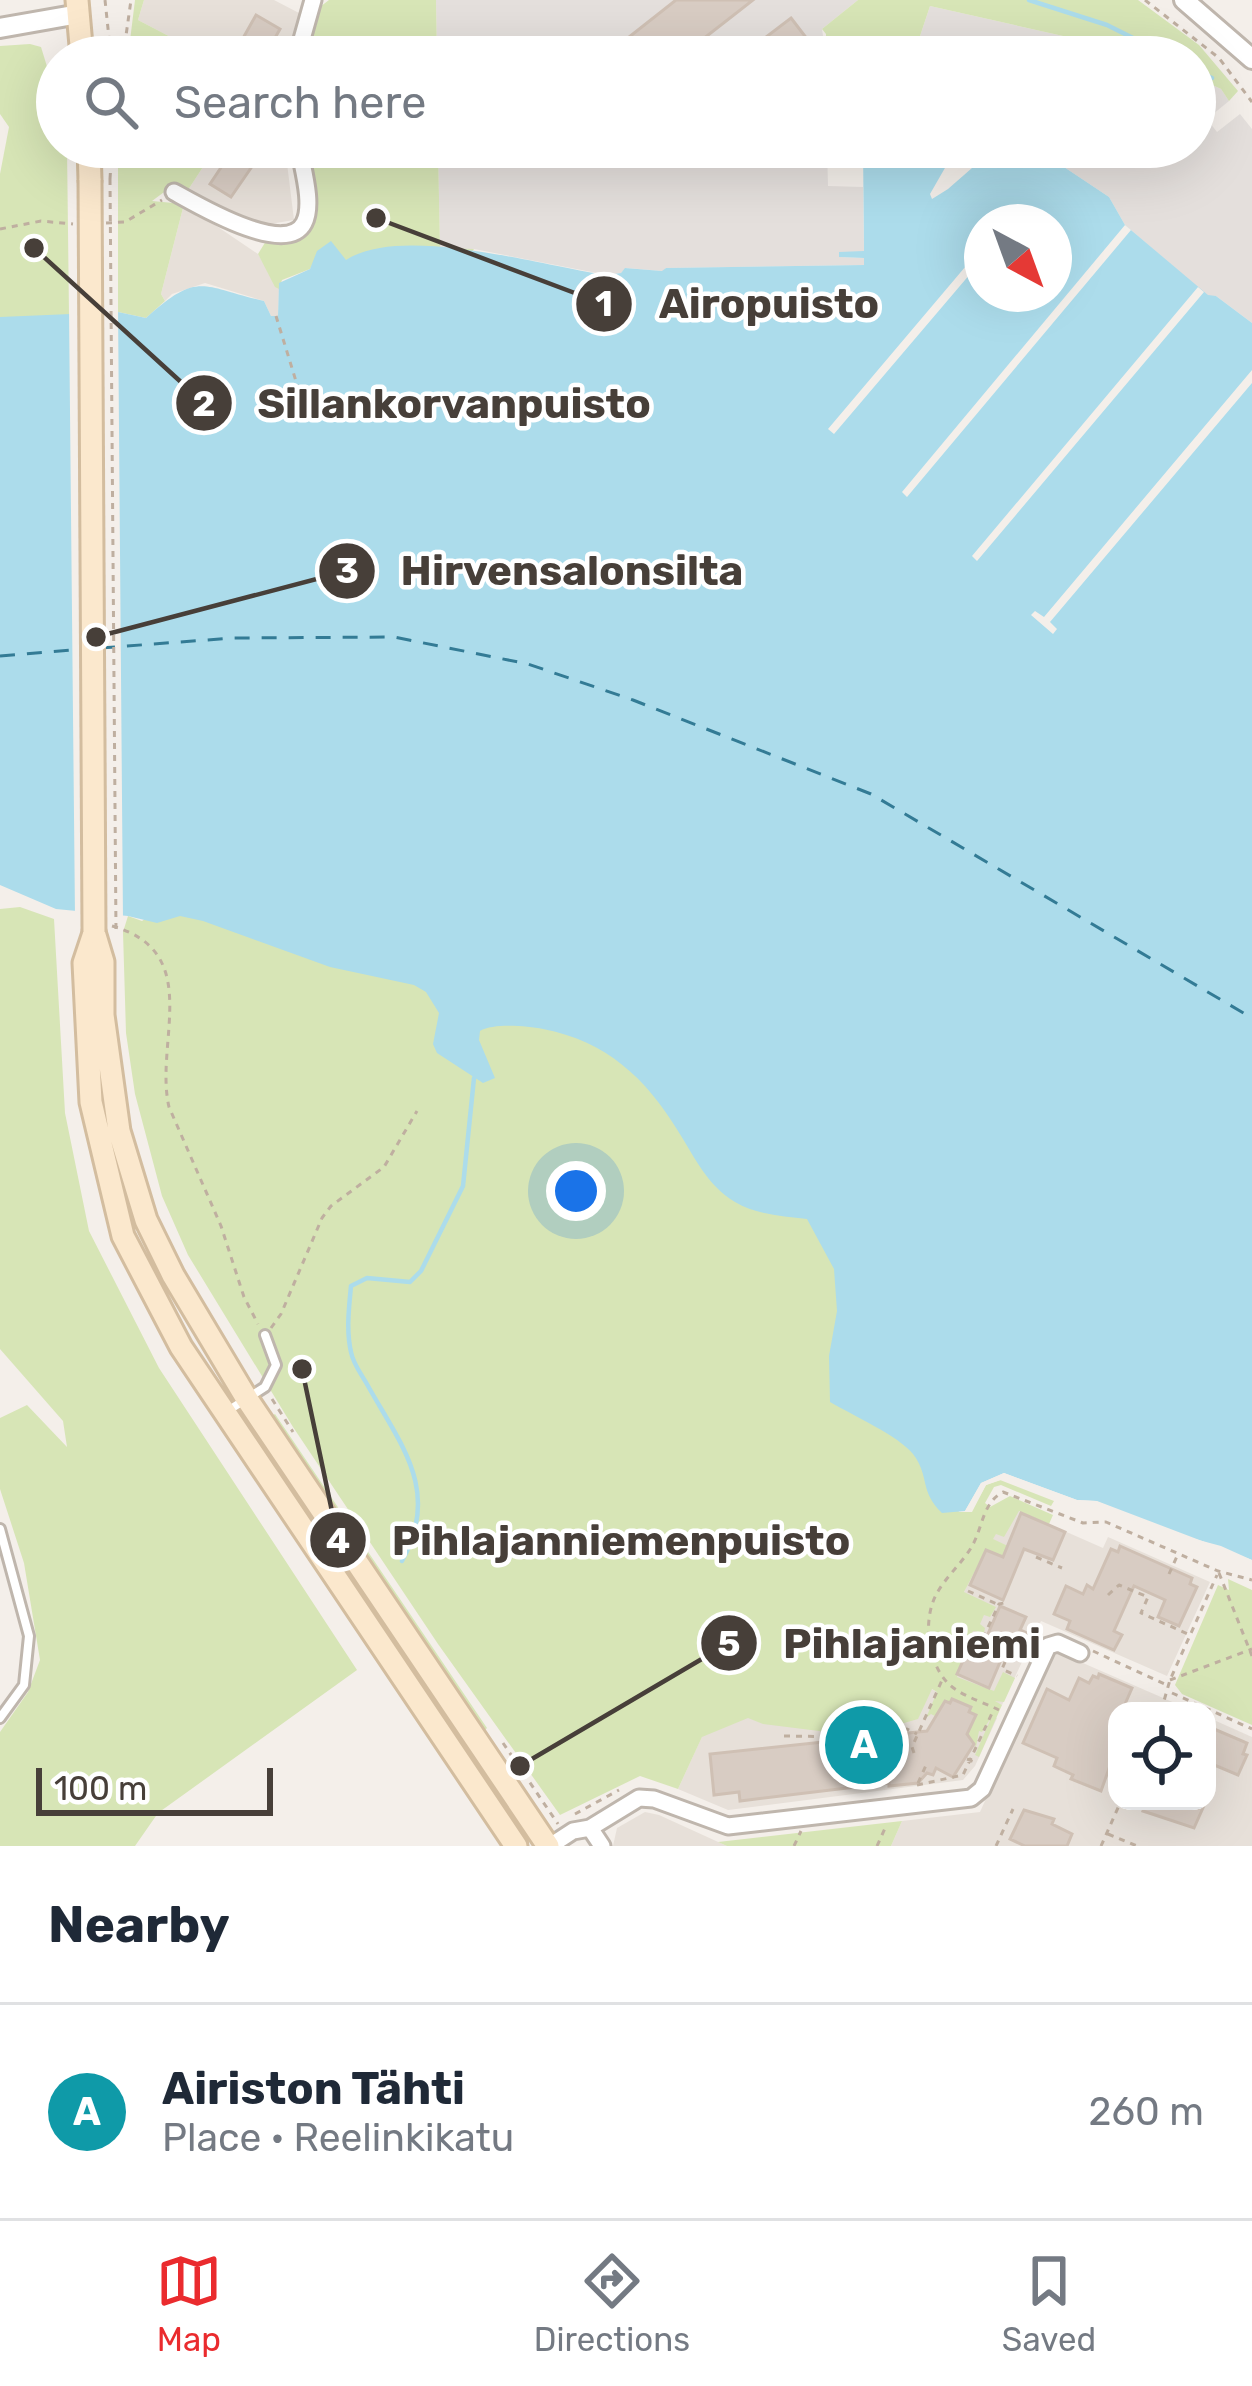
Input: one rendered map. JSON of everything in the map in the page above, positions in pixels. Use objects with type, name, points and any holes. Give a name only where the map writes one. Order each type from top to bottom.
[{"type":"main road","points":[[96,168],[100,180],[104,1015],[111,1091],[128,1166],[146,1220],[173,1275],[247,1399],[549,1846]]},
{"type":"main road","points":[[107,930],[84,963],[88,1068],[106,1175],[123,1236],[181,1347],[516,1846]]},
{"type":"street","points":[[303,36],[314,0]]},
{"type":"street","points":[[1184,0],[1252,59]]},
{"type":"street","points":[[0,28],[78,7]]},
{"type":"street","points":[[174,192],[255,231],[296,231],[306,212],[301,168]]},
{"type":"street","points":[[549,1846],[639,1798],[655,1799],[728,1826],[971,1798],[982,1789],[1048,1646],[1058,1643],[1085,1649]]},
{"type":"street","points":[[583,1846],[590,1828]]},
{"type":"street","points":[[590,1828],[602,1846]]},
{"type":"lane","points":[[225,1413],[270,1382],[276,1365],[265,1335]]},
{"type":"lane","points":[[0,1529],[29,1636],[24,1685],[0,1718]]},
{"type":"path","points":[[105,0],[109,36]]},
{"type":"path","points":[[126,36],[131,0]]},
{"type":"path","points":[[1145,0],[1191,36]]},
{"type":"path","points":[[1216,56],[1252,102]]},
{"type":"path","points":[[104,168],[100,180],[107,930],[139,937],[169,979],[172,1018],[164,1073],[169,1107],[220,1226],[244,1297],[265,1335],[281,1314],[322,1218],[384,1167],[417,1111]]},
{"type":"path","points":[[0,229],[41,221]]},
{"type":"path","points":[[276,316],[303,404]]},
{"type":"path","points":[[1003,1712],[958,1691],[943,1677],[930,1638],[931,1607],[973,1545],[993,1497],[1004,1492],[1083,1523],[1106,1522],[1218,1571],[1252,1580]]},
{"type":"path","points":[[1169,1574],[1178,1554]]},
{"type":"path","points":[[1036,1557],[1062,1568]]},
{"type":"path","points":[[1164,1702],[1218,1571]]},
{"type":"path","points":[[1169,1686],[1251,1651],[1218,1571]]},
{"type":"path","points":[[1108,1595],[1119,1585],[1148,1598],[1141,1613],[1190,1635]]},
{"type":"path","points":[[968,1591],[999,1604],[1009,1602]]},
{"type":"path","points":[[983,1638],[999,1604]]},
{"type":"path","points":[[1085,1649],[1252,1729]]},
{"type":"path","points":[[1010,1651],[1002,1669],[1018,1676]]},
{"type":"path","points":[[914,1753],[911,1747],[943,1677]]},
{"type":"path","points":[[927,1762],[918,1784],[958,1778],[994,1708]]},
{"type":"path","points":[[784,1736],[856,1737],[907,1730],[917,1734]]},
{"type":"path","points":[[969,1760],[978,1767]]},
{"type":"path","points":[[963,1785],[972,1777]]},
{"type":"path","points":[[574,1814],[631,1785]]},
{"type":"path","points":[[914,1792],[934,1790]]},
{"type":"path","points":[[996,1846],[1013,1809]]},
{"type":"path","points":[[1101,1846],[1117,1810]]},
{"type":"path","points":[[878,1846],[889,1820]]},
{"type":"path","points":[[794,1846],[802,1829]]},
{"type":"path","points":[[1107,1833],[1137,1846]]},
{"type":"shaded area","points":[[144,0],[274,0],[299,13],[293,36],[169,36],[138,20]]},
{"type":"shaded area","points":[[436,0],[858,0],[822,29],[823,36],[437,36]]},
{"type":"shaded area","points":[[930,6],[1063,36],[920,36]]},
{"type":"shaded area","points":[[1216,87],[1221,89],[1229,101],[1216,112]]},
{"type":"shaded area","points":[[1240,114],[1252,129],[1252,323],[1216,296],[1208,296],[1125,225],[1109,197],[1066,168],[1216,168],[1216,131]]},
{"type":"shaded area","points":[[202,168],[288,168],[294,220],[270,224],[228,214],[188,190]]},
{"type":"shaded area","points":[[438,168],[828,168],[828,186],[863,187],[864,252],[840,252],[839,257],[864,258],[864,265],[626,268],[607,275],[474,249],[440,249]]},
{"type":"shaded area","points":[[184,204],[258,254],[279,289],[278,316],[271,316],[264,301],[205,283],[165,301],[161,294]]},
{"type":"shaded area","points":[[1012,1508],[1103,1548],[1108,1537],[1210,1582],[1167,1676],[1041,1621],[1002,1705],[955,1684],[948,1629],[998,1514]]},
{"type":"shaded area","points":[[1060,1653],[1172,1702],[1108,1702],[1108,1810],[1216,1810],[1216,1721],[1252,1737],[1252,1846],[891,1846],[902,1821],[980,1812],[1050,1657]]},
{"type":"shaded area","points":[[931,1689],[997,1718],[975,1766],[963,1780],[728,1810],[678,1789],[717,1704]]},
{"type":"shaded area","points":[[645,1812],[727,1846],[613,1846],[617,1828]]},
{"type":"green space","points":[[135,0],[144,0],[138,20],[169,36],[131,36]]},
{"type":"green space","points":[[329,0],[436,0],[437,36],[309,36],[316,10]]},
{"type":"green space","points":[[858,0],[1138,0],[1187,36],[1063,36],[930,6],[920,36],[826,36],[822,29]]},
{"type":"green space","points":[[0,46],[36,46],[36,168],[67,168],[69,315],[0,457],[0,174],[9,127],[0,114]]},
{"type":"green space","points":[[1216,65],[1238,91],[1229,101],[1216,87]]},
{"type":"green space","points":[[118,168],[202,168],[188,190],[175,184],[152,201],[184,204],[161,294],[165,301],[146,318],[118,312]]},
{"type":"green space","points":[[308,168],[438,168],[440,248],[474,249],[458,272],[315,260],[310,269],[282,280],[279,289],[258,254],[266,241],[299,236],[311,229]]},
{"type":"green space","points":[[228,858],[772,1133],[959,1512],[972,1512],[986,1485],[1000,1480],[1054,1501],[1051,1506],[1001,1485],[994,1487],[985,1503],[990,1507],[1010,1496],[1053,1515],[1049,1524],[1019,1511],[1004,1537],[996,1534],[993,1539],[1023,1553],[1017,1567],[986,1550],[964,1592],[996,1607],[990,1617],[984,1615],[980,1624],[984,1633],[973,1631],[957,1677],[994,1691],[1003,1672],[1015,1678],[1004,1702],[995,1701],[1002,1705],[979,1757],[975,1755],[992,1716],[979,1731],[976,1747],[967,1734],[976,1716],[969,1712],[971,1707],[953,1699],[944,1701],[937,1717],[926,1718],[937,1692],[932,1689],[918,1719],[859,1736],[748,1718],[702,1737],[678,1789],[640,1776],[560,1815],[293,1427],[188,1255],[162,1196],[135,1094],[126,1033],[123,932],[128,916],[142,921]]},
{"type":"green space","points":[[20,907],[54,919],[65,1113],[89,1231],[159,1368],[357,1670],[158,1813],[135,1846],[0,1846],[0,1732],[28,1692],[40,1660],[24,1563],[0,1489],[0,1418],[27,1405],[67,1447],[63,1421],[0,1349],[0,909]]},
{"type":"green space","points":[[275,1414],[487,1728],[484,1731],[270,1417]]},
{"type":"green space","points":[[258,1431],[484,1766],[480,1769],[447,1730],[257,1442]]},
{"type":"green space","points":[[1228,1579],[1252,1590],[1252,1725],[1216,1709],[1216,1702],[1200,1702],[1182,1694],[1175,1685],[1218,1585],[1229,1590]]},
{"type":"green space","points":[[902,1821],[891,1846],[727,1846],[718,1842]]},
{"type":"water","points":[[863,168],[945,168],[930,194],[932,199],[972,168],[1066,168],[1109,197],[1125,225],[1208,295],[1252,323],[1252,1560],[1097,1501],[1077,1500],[1004,1473],[981,1483],[965,1511],[942,1513],[906,1447],[830,1402],[829,1356],[837,1311],[834,1269],[807,1219],[752,1210],[725,1195],[702,1170],[652,1094],[605,1053],[543,1029],[486,1028],[480,1031],[479,1040],[495,1078],[483,1083],[437,1053],[433,1044],[439,1013],[426,992],[414,985],[330,967],[203,921],[180,916],[157,923],[56,909],[0,885],[0,317],[118,312],[146,318],[178,293],[202,286],[264,301],[271,316],[278,316],[279,283],[310,269],[317,251],[331,241],[346,260],[371,250],[437,246],[607,275],[625,268],[864,265],[864,258],[839,257],[839,252],[864,251]]},
{"type":"pier","points":[[1125,225],[1131,230],[1072,300],[1072,288]]},
{"type":"pier","points":[[964,268],[964,281],[834,434],[828,429]]},
{"type":"pier","points":[[1198,287],[1204,292],[977,561],[972,556]]},
{"type":"pier","points":[[118,306],[123,921],[75,917],[69,309]]},
{"type":"pier","points":[[1052,312],[1062,312],[907,497],[902,492]]},
{"type":"pier","points":[[1252,370],[1252,383],[1050,622],[1057,629],[1053,634],[1031,615],[1035,611],[1044,617]]},
{"type":"pier","points":[[1004,1473],[1221,1546],[1252,1560],[1252,1566],[1102,1508],[1075,1506],[1004,1479],[986,1485],[971,1512],[965,1511],[981,1483]]},
{"type":"building","points":[[676,0],[753,0],[707,36],[630,36]]},
{"type":"building","points":[[256,15],[280,29],[276,36],[244,36]]},
{"type":"building","points":[[791,18],[805,36],[767,36]]},
{"type":"building","points":[[221,168],[251,168],[231,197],[210,184]]},
{"type":"building","points":[[1021,1513],[1065,1532],[1053,1560],[1024,1549],[1003,1600],[970,1585],[986,1550],[1003,1557]]},
{"type":"building","points":[[1120,1546],[1192,1578],[1190,1584],[1197,1587],[1179,1626],[1158,1617],[1165,1600],[1134,1586],[1114,1631],[1122,1635],[1114,1650],[1067,1629],[1070,1621],[1054,1614],[1066,1586],[1083,1594],[1087,1585],[1093,1589],[1111,1549],[1118,1552]]},
{"type":"building","points":[[1000,1606],[1026,1617],[1020,1630],[1034,1636],[1027,1649],[1009,1641],[989,1688],[957,1674],[973,1639],[984,1643]]},
{"type":"building","points":[[1099,1674],[1132,1688],[1126,1702],[1108,1702],[1108,1771],[1101,1791],[1071,1779],[1073,1775],[1054,1766],[1057,1758],[1023,1743],[1047,1689],[1069,1700],[1079,1678],[1089,1683],[1093,1676]]},
{"type":"building","points":[[945,1701],[971,1707],[969,1712],[976,1715],[967,1734],[974,1744],[953,1777],[936,1768],[918,1783],[740,1801],[739,1792],[714,1795],[710,1754],[927,1731]]},
{"type":"building","points":[[1216,1730],[1247,1743],[1238,1775],[1216,1766]]},
{"type":"building","points":[[1024,1810],[1054,1819],[1052,1824],[1072,1834],[1067,1846],[1025,1846],[1010,1839]]},
{"type":"building","points":[[1144,1810],[1202,1810],[1194,1828]]},
{"type":"waterway","points":[[1029,0],[1129,36]]},
{"type":"waterway","points":[[402,1561],[413,1536],[417,1490],[404,1449],[352,1356],[351,1286],[367,1278],[410,1282],[421,1271],[463,1186],[474,1078]]},
{"type":"ferry route","points":[[100,648],[234,638],[394,637],[528,664],[871,794],[1252,1018]]},
{"type":"ferry route","points":[[0,656],[84,649]]},
{"type":"place","name":"Airopuisto","points":[[376,218]]},
{"type":"place","name":"Sillankorvanpuisto","points":[[34,248]]},
{"type":"place","name":"Hirvensalonsilta","points":[[96,637]]},
{"type":"place","name":"Pihlajanniemenpuisto","points":[[302,1369]]},
{"type":"place","name":"Airiston Tähti","points":[[864,1745]]},
{"type":"place","name":"Pihlajaniemi","points":[[520,1766]]}]
